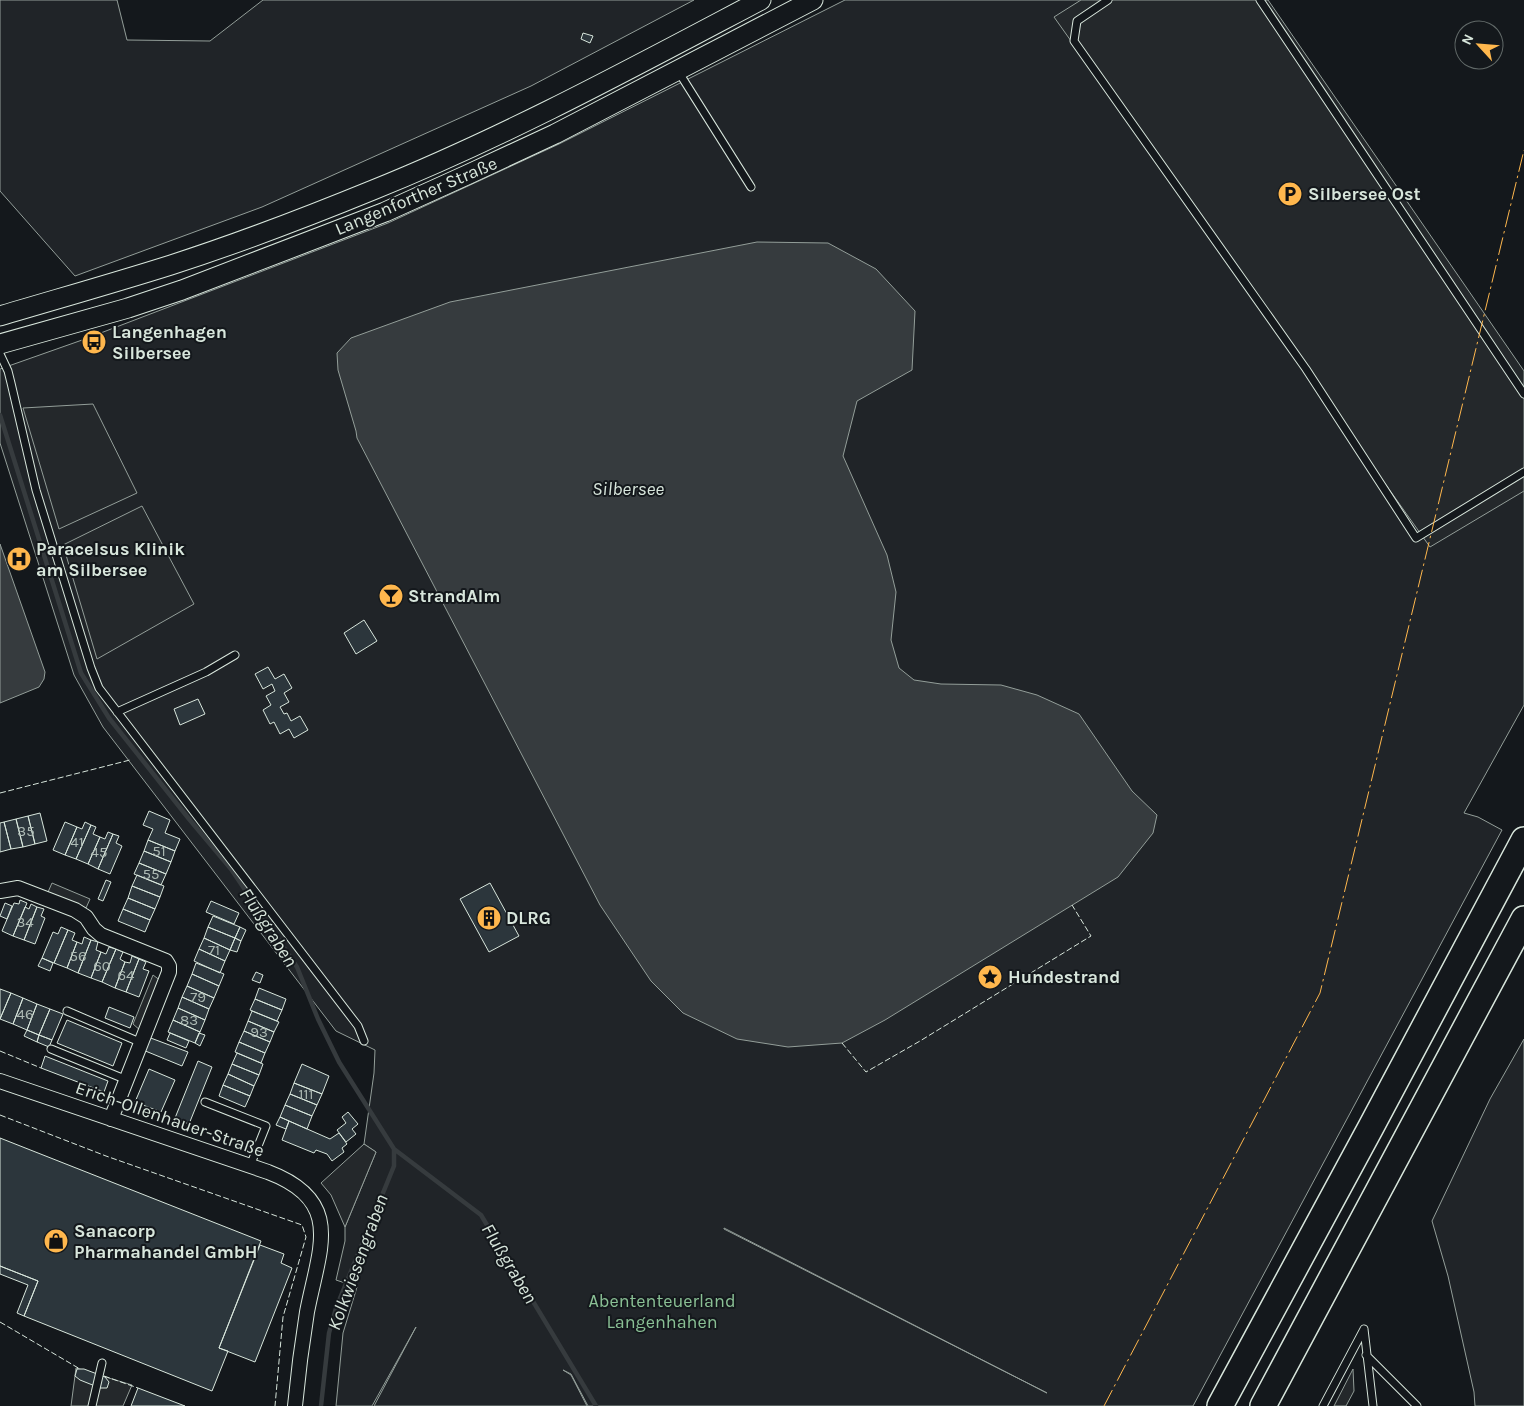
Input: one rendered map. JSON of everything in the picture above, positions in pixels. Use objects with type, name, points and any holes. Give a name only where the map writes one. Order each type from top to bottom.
[{"type":"highway","points":[[1220,1406],[1524,840]]},
{"type":"highway","points":[[1263,1406],[1524,919]]},
{"type":"main road","name":"Langenforther Straße","points":[[0,316],[245,240],[374,190],[544,113],[761,0]]},
{"type":"main road","name":"Langenforther Straße","points":[[0,344],[128,308],[182,290],[385,212],[546,138],[813,0]]},
{"type":"street","points":[[0,891],[18,888],[54,901],[86,917],[94,929],[101,935],[166,961],[169,966],[169,972],[111,1119]]},
{"type":"street","name":"Erich-Ollenhauer-Straße","points":[[0,1081],[282,1177],[305,1192],[316,1210],[321,1232],[321,1247],[303,1334],[295,1406]]},
{"type":"lane","points":[[1108,0],[1078,22],[1074,41],[1306,368],[1416,538],[1524,472]]},
{"type":"lane","points":[[1260,0],[1524,394]]},
{"type":"lane","points":[[678,71],[751,186]]},
{"type":"lane","points":[[0,354],[11,382],[36,490],[91,668],[100,688],[358,1026],[364,1041]]},
{"type":"lane","points":[[117,712],[206,672],[235,655]]},
{"type":"lane","points":[[67,1011],[142,1042]]},
{"type":"lane","points":[[51,1049],[127,1080]]},
{"type":"lane","points":[[205,1102],[266,1126],[250,1166]]},
{"type":"lane","points":[[1323,1406],[1364,1328],[1373,1406]]},
{"type":"lane","points":[[1366,1355],[1417,1406]]},
{"type":"lane","points":[[92,1406],[102,1363]]},
{"type":"green space","points":[[0,0],[117,0],[127,40],[210,41],[263,0],[694,0],[531,86],[262,207],[75,276],[0,191]]},
{"type":"green space","name":"Abententeuerland Langenhahen","points":[[845,0],[1256,0],[1524,375],[1524,705],[1464,813],[1478,817],[1502,830],[1193,1406],[588,1406],[571,1374],[563,1370],[571,1375],[587,1406],[374,1406],[416,1327],[372,1406],[336,1406],[343,1333],[357,1287],[336,1280],[345,1241],[345,1227],[376,1152],[364,1144],[374,1073],[375,1050],[336,1031],[103,727],[74,675],[0,443],[0,369],[85,339],[388,223],[559,144]],"holes":[[[724,1228],[1047,1393],[724,1229]]]},
{"type":"green space","points":[[1524,1039],[1524,1406],[1475,1406],[1474,1392],[1448,1276],[1432,1221],[1490,1099]]},
{"type":"shaded area","name":"Silbersee Ost","points":[[1081,0],[1268,0],[1524,371],[1524,491],[1430,547],[1054,17]]},
{"type":"shaded area","points":[[93,404],[137,493],[59,529],[23,408]]},
{"type":"shaded area","points":[[142,506],[194,604],[97,659],[63,545]]},
{"type":"shaded area","points":[[52,883],[90,899],[86,908],[48,892]]},
{"type":"shaded area","points":[[153,975],[161,981],[141,1031],[133,1024]]},
{"type":"shaded area","points":[[364,1144],[376,1152],[345,1227],[331,1195],[321,1183]]},
{"type":"shaded area","points":[[76,1368],[132,1385],[123,1406],[71,1406]]},
{"type":"shaded area","points":[[1353,1369],[1354,1391],[1346,1406],[1334,1406]]},
{"type":"water","name":"Silbersee","points":[[757,242],[828,243],[876,269],[915,311],[912,370],[857,401],[843,456],[887,555],[896,592],[891,640],[899,668],[914,680],[941,684],[1001,685],[1037,695],[1079,714],[1132,791],[1157,815],[1153,833],[1118,877],[885,1020],[842,1043],[788,1047],[737,1039],[683,1013],[651,981],[600,905],[357,438],[338,370],[337,353],[351,338],[450,302]]},
{"type":"water","points":[[0,544],[45,672],[44,679],[39,687],[0,703]]},
{"type":"building","points":[[583,33],[593,36],[590,43],[581,39]]},
{"type":"building","points":[[364,620],[377,641],[356,654],[344,633]]},
{"type":"building","points":[[268,667],[275,679],[284,674],[292,688],[284,693],[289,702],[280,707],[284,714],[287,713],[291,721],[300,716],[308,730],[294,738],[289,729],[280,734],[274,722],[270,724],[263,710],[271,705],[266,696],[275,691],[272,684],[263,689],[255,674]]},
{"type":"building","points":[[198,699],[205,714],[180,725],[174,709]]},
{"type":"building","points":[[149,811],[170,820],[165,833],[180,839],[175,851],[148,840],[153,829],[143,825]]},
{"type":"building","points":[[40,813],[47,841],[35,844],[28,816]]},
{"type":"building","points":[[28,816],[35,844],[23,847],[16,819]]},
{"type":"building","points":[[16,819],[23,847],[11,849],[4,822]]},
{"type":"building","points":[[4,822],[11,849],[0,852],[0,823]]},
{"type":"building","points":[[65,822],[77,827],[65,855],[53,850]]},
{"type":"building","points":[[85,822],[91,825],[76,859],[65,855],[77,827],[82,829]]},
{"type":"building","points":[[91,825],[96,827],[93,834],[100,837],[88,864],[76,859]]},
{"type":"building","points":[[108,832],[113,834],[98,869],[88,864],[100,837],[105,839]]},
{"type":"building","points":[[113,834],[119,836],[116,843],[122,846],[110,874],[98,869]]},
{"type":"building","points":[[148,840],[175,851],[171,862],[144,851]]},
{"type":"building","points":[[144,851],[171,862],[166,874],[139,863]]},
{"type":"building","points":[[139,863],[166,874],[161,885],[134,874]]},
{"type":"building","points":[[137,875],[164,886],[160,897],[132,886]]},
{"type":"building","points":[[106,880],[111,882],[103,901],[98,899]]},
{"type":"building","name":"DLRG","points":[[490,883],[519,936],[489,952],[460,899]]},
{"type":"building","points":[[132,886],[160,897],[155,909],[128,898]]},
{"type":"building","points":[[128,898],[155,909],[150,920],[123,909]]},
{"type":"building","points":[[20,900],[27,903],[13,936],[2,931],[14,903],[19,904]]},
{"type":"building","points":[[211,901],[239,913],[234,924],[206,912]]},
{"type":"building","points":[[5,903],[12,906],[7,919],[0,916]]},
{"type":"building","points":[[31,904],[37,907],[24,940],[13,936],[25,907],[29,909]]},
{"type":"building","points":[[37,907],[44,909],[41,916],[45,918],[35,944],[24,940]]},
{"type":"building","points":[[123,909],[150,920],[145,932],[118,921]]},
{"type":"building","points":[[213,916],[240,927],[235,938],[208,927]]},
{"type":"building","points":[[61,927],[68,930],[54,963],[42,958],[53,932],[58,934]]},
{"type":"building","points":[[208,927],[235,938],[230,950],[204,938]]},
{"type":"building","points":[[240,927],[246,930],[241,941],[235,938]]},
{"type":"building","points":[[68,930],[75,933],[72,940],[77,942],[67,968],[54,963]]},
{"type":"building","points":[[84,937],[91,940],[78,973],[67,968],[77,942],[82,944]]},
{"type":"building","points":[[204,938],[230,950],[225,961],[199,949]]},
{"type":"building","points":[[235,938],[241,941],[237,952],[230,950]]},
{"type":"building","points":[[91,940],[98,942],[96,950],[101,952],[91,978],[78,973]]},
{"type":"building","points":[[109,947],[116,949],[102,982],[91,978],[101,952],[106,954]]},
{"type":"building","points":[[116,949],[123,952],[120,959],[125,962],[115,988],[102,982]]},
{"type":"building","points":[[199,949],[225,961],[220,973],[194,961]]},
{"type":"building","points":[[132,956],[139,959],[126,992],[115,988],[125,962],[130,963]]},
{"type":"building","points":[[42,958],[53,963],[50,971],[38,966]]},
{"type":"building","points":[[139,959],[146,962],[143,969],[149,971],[139,997],[126,992]]},
{"type":"building","points":[[196,963],[224,974],[219,986],[192,974]]},
{"type":"building","points":[[256,972],[263,975],[260,983],[252,980]]},
{"type":"building","points":[[192,974],[219,986],[214,998],[187,986]]},
{"type":"building","points":[[187,986],[214,998],[209,1009],[182,997]]},
{"type":"building","points":[[259,988],[286,999],[282,1010],[255,999]]},
{"type":"building","points":[[0,989],[11,993],[0,1019]]},
{"type":"building","points":[[11,993],[23,998],[13,1024],[0,1019]]},
{"type":"building","points":[[182,997],[209,1009],[205,1020],[178,1008]]},
{"type":"building","points":[[23,998],[37,1004],[27,1030],[13,1024]]},
{"type":"building","points":[[255,999],[282,1010],[277,1021],[250,1010]]},
{"type":"building","points":[[37,1004],[50,1009],[39,1035],[27,1030]]},
{"type":"building","points":[[109,1007],[134,1017],[130,1028],[105,1018]]},
{"type":"building","points":[[178,1008],[205,1020],[200,1032],[173,1020]]},
{"type":"building","points":[[50,1009],[63,1014],[52,1040],[39,1035]]},
{"type":"building","points":[[252,1011],[279,1022],[274,1032],[248,1021]]},
{"type":"building","points":[[67,1020],[122,1043],[113,1066],[57,1043]]},
{"type":"building","points":[[173,1020],[200,1032],[195,1043],[168,1032]]},
{"type":"building","points":[[248,1021],[274,1032],[270,1042],[244,1031]]},
{"type":"building","points":[[27,1030],[39,1035],[37,1042],[24,1036]]},
{"type":"building","points":[[244,1031],[270,1042],[265,1053],[239,1042]]},
{"type":"building","points":[[170,1033],[189,1041],[186,1048],[167,1040]]},
{"type":"building","points":[[199,1033],[205,1035],[200,1046],[195,1043]]},
{"type":"building","points":[[39,1035],[52,1040],[49,1047],[37,1042]]},
{"type":"building","points":[[148,1037],[188,1052],[182,1066],[143,1050]]},
{"type":"building","points":[[239,1042],[265,1053],[261,1063],[235,1052]]},
{"type":"building","points":[[237,1053],[263,1064],[259,1075],[232,1064]]},
{"type":"building","points":[[45,1056],[108,1081],[104,1092],[41,1068]]},
{"type":"building","points":[[198,1061],[212,1067],[189,1124],[175,1118]]},
{"type":"building","points":[[232,1064],[259,1075],[254,1086],[228,1074]]},
{"type":"building","points":[[302,1064],[329,1076],[322,1094],[294,1083]]},
{"type":"building","points":[[149,1069],[175,1080],[161,1112],[135,1102]]},
{"type":"building","points":[[228,1074],[254,1086],[250,1096],[223,1085]]},
{"type":"building","points":[[294,1083],[322,1094],[317,1105],[290,1094]]},
{"type":"building","points":[[223,1085],[250,1096],[245,1107],[219,1096]]},
{"type":"building","points":[[290,1094],[317,1105],[312,1116],[285,1105]]},
{"type":"building","points":[[285,1105],[312,1116],[307,1129],[280,1117]]},
{"type":"building","points":[[348,1112],[358,1124],[352,1129],[356,1134],[346,1142],[337,1130],[346,1123],[342,1117]]},
{"type":"building","points":[[280,1117],[289,1121],[286,1129],[276,1125]]},
{"type":"building","points":[[289,1121],[330,1139],[339,1133],[347,1144],[342,1148],[344,1152],[332,1161],[327,1154],[316,1150],[314,1153],[282,1140]]},
{"type":"building","points":[[0,1138],[261,1241],[219,1348],[228,1351],[212,1391],[24,1316],[38,1281],[0,1266]]},
{"type":"building","points":[[260,1245],[284,1254],[281,1263],[292,1268],[255,1362],[219,1348]]},
{"type":"building","points":[[0,1266],[38,1281],[24,1316],[17,1313],[28,1285],[0,1274]]},
{"type":"building","points":[[77,1369],[84,1369],[105,1377],[109,1382],[107,1388],[100,1388],[80,1380],[75,1376]]},
{"type":"building","points":[[138,1388],[185,1406],[131,1406]]},
{"type":"waterway","name":"Flußgraben","points":[[0,415],[81,673],[109,718],[231,869],[297,967],[318,1019],[339,1062],[394,1149],[481,1215],[596,1406]]},
{"type":"waterway","name":"Kolkwiesengraben","points":[[321,1406],[329,1333],[336,1308],[394,1166],[394,1149]]},
{"type":"fence","points":[[0,793],[130,760]]},
{"type":"fence","points":[[842,1043],[866,1072],[920,1041],[1091,936],[1072,905]]},
{"type":"fence","points":[[0,1051],[41,1068]]},
{"type":"fence","points":[[0,1115],[106,1156],[302,1225],[306,1237],[283,1317],[275,1406]]},
{"type":"fence","points":[[0,1322],[80,1369]]},
{"type":"fence","points":[[104,1376],[138,1388]]},
{"type":"power","points":[[1104,1406],[1320,993],[1524,150]]},
{"type":"place","name":"Silbersee Ost","points":[[1290,194]]},
{"type":"place","name":"Langenhagen Silbersee","points":[[94,342]]},
{"type":"place","name":"Paracelsus Klinik am Silbersee","points":[[19,559]]},
{"type":"place","name":"StrandAlm","points":[[391,596]]},
{"type":"place","name":"DLRG","points":[[489,918]]},
{"type":"place","name":"Hundestrand","points":[[990,977]]},
{"type":"place","name":"Sanacorp Pharmahandel GmbH","points":[[56,1241]]}]
